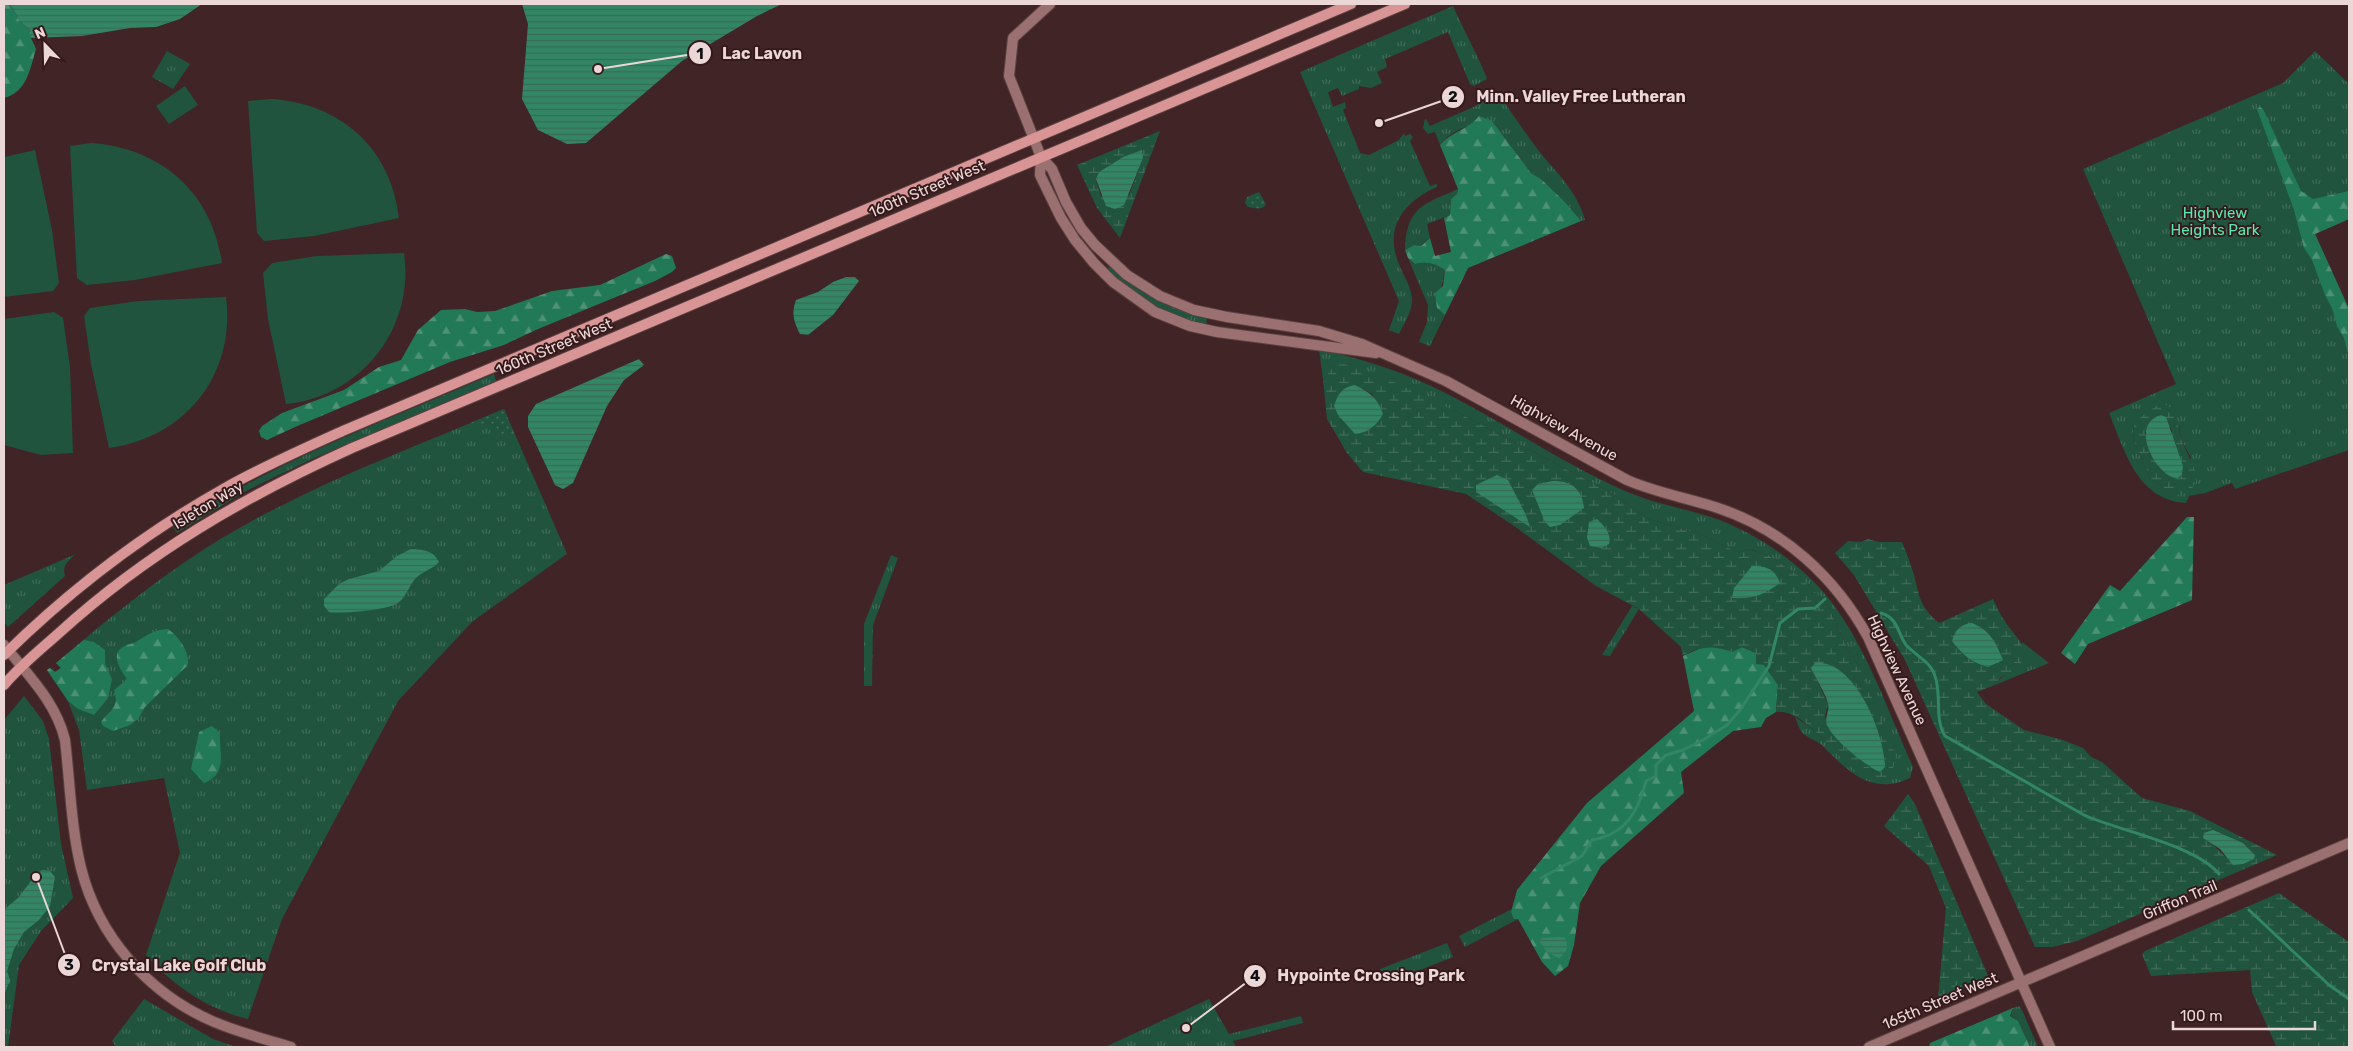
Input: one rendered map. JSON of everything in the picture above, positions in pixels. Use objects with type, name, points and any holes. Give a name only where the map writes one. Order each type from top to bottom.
[{"type":"main road","name":"160th Street West","points":[[455,384],[1351,4]]},
{"type":"main road","name":"160th Street West","points":[[461,403],[1405,4]]},
{"type":"main road","name":"Isleton Way","points":[[7,652],[77,589],[156,530],[187,510],[272,463],[455,384]]},
{"type":"main road","name":"Isleton Way","points":[[4,685],[22,666],[107,591],[201,525],[266,488],[316,464],[461,403]]},
{"type":"street","name":"Highview Avenue","points":[[1050,4],[1013,38],[1009,76],[1041,157],[1052,169],[1066,202],[1088,237],[1123,272],[1151,291],[1178,304],[1210,314],[1327,333],[1346,338],[1382,353],[1446,381],[1628,480],[1644,487],[1719,508],[1743,518],[1784,541],[1819,571],[1840,594],[1868,637],[2050,1047]]},
{"type":"street","name":"Highview Avenue","points":[[1041,157],[1040,175],[1046,189],[1065,224],[1084,251],[1113,282],[1155,312],[1190,326],[1217,332],[1382,353]]},
{"type":"street","points":[[7,652],[22,666],[52,707],[63,733],[81,868],[92,898],[112,937],[142,975],[184,1006],[217,1023],[291,1047]]},
{"type":"street","name":"Griffon Trail","points":[[2022,982],[2349,843]]},
{"type":"street","name":"165th Street West","points":[[1870,1047],[2022,982]]},
{"type":"green space","points":[[4,4],[10,4],[20,21],[31,31],[31,38],[36,49],[23,85],[18,91],[4,98]]},
{"type":"green space","points":[[1453,6],[1487,79],[1474,86],[1470,84],[1448,32],[1385,59],[1387,67],[1377,72],[1382,83],[1371,88],[1359,86],[1359,89],[1342,96],[1338,88],[1328,92],[1333,107],[1345,102],[1346,108],[1343,110],[1360,153],[1369,155],[1399,140],[1404,133],[1405,136],[1410,134],[1413,137],[1410,141],[1430,186],[1437,184],[1437,187],[1426,192],[1408,206],[1396,224],[1394,246],[1412,298],[1410,312],[1399,334],[1389,330],[1399,301],[1300,72]]},
{"type":"green space","points":[[167,51],[190,64],[173,89],[152,77]]},
{"type":"green space","name":"Highview Heights Park","points":[[2315,51],[2349,84],[2349,219],[2315,234],[2349,309],[2349,450],[2235,489],[2232,483],[2205,493],[2189,496],[2186,503],[2169,500],[2156,493],[2144,483],[2135,471],[2127,457],[2109,413],[2176,384],[2083,169],[2283,83]],"holes":[[[2134,422],[2179,425],[2181,439],[2191,458],[2169,492],[2150,478],[2133,439]]]},
{"type":"green space","points":[[185,86],[198,105],[169,124],[156,106]]},
{"type":"green space","points":[[1493,91],[1498,93],[1538,150],[1559,174],[1577,200],[1585,220],[1581,221],[1565,202],[1541,179],[1531,173],[1492,121],[1477,123],[1463,128],[1445,139],[1440,145],[1435,132],[1428,134],[1423,128],[1425,119],[1430,126],[1478,105],[1476,98]]},
{"type":"green space","points":[[272,99],[297,103],[320,110],[341,121],[359,134],[374,151],[386,171],[394,193],[399,218],[314,236],[264,241],[257,233],[248,101]]},
{"type":"green space","points":[[2260,107],[2263,109],[2301,191],[2313,199],[2349,191],[2349,219],[2315,234],[2349,309],[2349,357],[2344,338],[2337,326],[2332,308],[2312,260],[2304,248],[2294,210],[2257,109]]},
{"type":"green space","points":[[1479,116],[1492,121],[1531,173],[1541,179],[1565,202],[1581,221],[1468,268],[1445,315],[1437,308],[1435,293],[1443,286],[1445,270],[1430,263],[1415,264],[1408,258],[1405,250],[1414,245],[1421,246],[1430,238],[1435,256],[1451,252],[1444,218],[1450,215],[1451,199],[1457,194],[1458,189],[1440,145]]},
{"type":"green space","points":[[1160,131],[1120,238],[1097,208],[1077,165]],"holes":[[[1123,157],[1143,158],[1129,195],[1101,196],[1096,180],[1099,172]]]},
{"type":"green space","points":[[91,143],[116,147],[140,154],[161,164],[179,178],[195,195],[207,215],[216,238],[222,263],[135,280],[87,285],[77,278],[70,146]]},
{"type":"green space","points":[[35,150],[52,230],[59,283],[53,291],[4,297],[4,157]]},
{"type":"green space","points":[[1458,189],[1457,194],[1451,199],[1450,215],[1427,224],[1430,238],[1420,246],[1414,245],[1405,250],[1409,224],[1419,209]]},
{"type":"green space","points":[[1259,192],[1266,204],[1265,206],[1263,208],[1248,207],[1245,203],[1247,197]]},
{"type":"green space","points":[[404,253],[405,281],[401,307],[391,332],[377,354],[359,373],[338,388],[313,399],[286,404],[268,319],[263,273],[272,263],[317,256]]},
{"type":"green space","points":[[666,254],[672,256],[676,268],[655,281],[504,345],[450,362],[267,440],[261,437],[259,431],[262,426],[282,413],[344,390],[379,367],[401,360],[418,330],[441,310],[495,311],[552,291],[600,285]]},
{"type":"green space","points":[[1408,258],[1414,264],[1430,263],[1445,270],[1437,308],[1445,315],[1430,346],[1419,342],[1427,322],[1428,305]]},
{"type":"green space","points":[[1110,266],[1132,284],[1156,298],[1207,318],[1206,325],[1165,311],[1141,297],[1107,270]]},
{"type":"green space","points":[[226,297],[227,325],[223,352],[213,376],[200,398],[182,416],[161,431],[136,442],[109,448],[91,364],[84,316],[90,308],[138,301]]},
{"type":"green space","points":[[54,312],[63,318],[70,367],[73,453],[41,455],[4,445],[4,319]]},
{"type":"green space","points":[[1319,349],[1376,364],[1404,374],[1480,411],[1574,466],[1623,490],[1725,522],[1752,535],[1777,551],[1811,579],[1844,619],[1870,667],[1913,767],[1910,778],[1896,783],[1884,784],[1872,783],[1862,779],[1851,772],[1821,744],[1803,733],[1800,729],[1795,717],[1810,727],[1845,761],[1859,666],[1848,650],[1828,605],[1798,575],[1768,555],[1748,549],[1739,552],[1700,534],[1649,519],[1612,493],[1455,411],[1334,365],[1323,380]]},
{"type":"green space","points":[[1344,364],[1392,381],[1455,411],[1612,493],[1649,519],[1700,534],[1739,552],[1748,549],[1768,555],[1798,575],[1828,605],[1848,650],[1859,666],[1896,756],[1892,773],[1887,778],[1860,773],[1798,718],[1787,713],[1776,712],[1778,685],[1764,665],[1756,664],[1756,653],[1743,647],[1732,652],[1719,648],[1701,648],[1683,656],[1681,647],[1639,609],[1596,586],[1514,526],[1466,494],[1363,472],[1347,453],[1327,419],[1323,380],[1334,365]],"holes":[[[1355,385],[1372,394],[1383,414],[1371,428],[1344,421],[1334,406]],[[1824,663],[1848,680],[1857,691],[1870,716],[1885,758],[1870,768],[1828,727],[1825,717],[1828,704],[1812,669]]]},
{"type":"green space","points":[[494,374],[496,381],[312,459],[246,491],[177,533],[173,527],[250,482],[290,462]]},
{"type":"green space","points":[[2165,404],[2173,409],[2177,417],[2181,439],[2197,475],[2196,482],[2191,490],[2182,495],[2173,495],[2150,478],[2133,439],[2134,422],[2156,406]],"holes":[[[2171,428],[2173,440],[2163,471],[2150,453],[2145,432]]]},
{"type":"green space","points":[[2306,408],[2315,430],[2296,438],[2286,416]]},
{"type":"green space","points":[[504,409],[567,554],[473,621],[398,701],[282,919],[248,1019],[205,1003],[179,986],[146,955],[180,853],[164,778],[87,790],[79,730],[68,701],[47,670],[50,668],[55,672],[61,668],[56,663],[129,603],[186,561],[241,527],[352,472]]},
{"type":"green space","points":[[504,409],[514,434],[500,439],[490,425],[470,423]]},
{"type":"green space","points":[[2187,517],[2194,517],[2192,600],[2088,644],[2075,664],[2061,653],[2110,585],[2120,591]]},
{"type":"green space","points":[[1868,539],[1879,542],[1902,542],[1923,605],[1939,623],[1993,599],[2004,620],[2022,645],[2023,656],[2016,671],[2001,677],[1995,685],[1977,692],[1986,704],[2024,730],[2063,740],[2083,748],[2091,757],[2102,762],[2142,798],[2190,811],[2277,855],[2077,941],[2052,947],[2035,947],[1905,660],[1854,575],[1835,553],[1848,541],[1861,542]],"holes":[[[2229,838],[2243,843],[2255,855],[2227,858],[2212,844]]]},
{"type":"green space","points":[[76,554],[65,566],[65,576],[8,627],[4,622],[4,585]]},
{"type":"green space","points":[[891,555],[898,558],[873,625],[872,686],[864,686],[864,624]]},
{"type":"green space","points":[[1632,606],[1639,609],[1610,656],[1602,655]]},
{"type":"green space","points":[[168,629],[183,645],[188,665],[145,707],[138,719],[130,725],[113,731],[103,726],[101,722],[115,705],[116,696],[114,690],[127,679],[117,661],[120,649],[151,633]]},
{"type":"green space","points":[[84,640],[94,642],[105,650],[105,664],[112,679],[108,698],[94,715],[78,709],[68,701],[47,670],[50,668],[55,672],[61,668],[56,663]]},
{"type":"green space","points":[[2022,642],[2049,663],[1995,685],[2006,674],[2019,667]]},
{"type":"green space","points":[[1714,646],[1721,648],[1742,647],[1756,653],[1778,685],[1776,712],[1766,718],[1761,727],[1733,731],[1681,772],[1684,793],[1601,866],[1580,903],[1574,945],[1568,966],[1555,976],[1542,962],[1518,919],[1514,919],[1511,912],[1517,890],[1587,803],[1694,711],[1683,656],[1703,647]]},
{"type":"green space","points":[[24,696],[43,721],[49,739],[61,844],[73,898],[41,931],[19,965],[8,1047],[4,1047],[4,720]]},
{"type":"green space","points":[[212,726],[220,733],[221,762],[212,779],[204,783],[191,769],[199,732]]},
{"type":"green space","points":[[1908,794],[1915,804],[1989,978],[1938,999],[1946,908],[1929,866],[1884,826]]},
{"type":"green space","points":[[2279,893],[2349,942],[2349,1047],[2276,1046],[2252,992],[2250,970],[2151,976],[2142,954],[2145,951]]},
{"type":"green space","points":[[1512,909],[1511,912],[1518,919],[1465,947],[1459,936]]},
{"type":"green space","points":[[1447,943],[1453,957],[1387,983],[1380,969]]},
{"type":"green space","points":[[144,999],[213,1039],[236,1047],[116,1047],[112,1041]]},
{"type":"green space","points":[[1209,999],[1229,1034],[1301,1016],[1303,1023],[1233,1041],[1236,1047],[1105,1047]]},
{"type":"green space","points":[[2019,1006],[2038,1047],[2030,1047],[2018,1021],[2011,1016],[2013,1008]]},
{"type":"green space","points":[[2013,1008],[2010,1016],[2018,1021],[2030,1047],[1929,1047],[1930,1043]]},
{"type":"shaded area","points":[[10,4],[202,4],[180,19],[156,27],[130,28],[82,36],[31,38],[31,31],[20,21]]},
{"type":"shaded area","points":[[522,4],[782,4],[757,16],[682,61],[586,143],[567,144],[538,130],[522,99],[528,24]]},
{"type":"shaded area","points":[[1142,150],[1143,158],[1124,205],[1115,209],[1106,206],[1096,179],[1099,172],[1123,157]]},
{"type":"shaded area","points":[[846,277],[855,277],[859,281],[833,315],[808,335],[800,334],[794,318],[796,300],[818,292],[833,282]]},
{"type":"shaded area","points":[[639,359],[644,365],[624,380],[607,406],[573,483],[563,489],[555,485],[528,427],[528,416],[536,404]]},
{"type":"shaded area","points":[[1355,385],[1373,396],[1383,414],[1372,428],[1355,434],[1338,415],[1334,406],[1341,392],[1347,387]]},
{"type":"shaded area","points":[[2161,415],[2166,417],[2183,466],[2182,474],[2177,479],[2168,475],[2160,468],[2148,448],[2147,428],[2152,420]]},
{"type":"shaded area","points":[[1497,475],[1508,480],[1530,527],[1476,492],[1476,485]]},
{"type":"shaded area","points":[[1560,481],[1575,487],[1581,496],[1584,508],[1560,525],[1550,527],[1545,522],[1532,490],[1538,484]]},
{"type":"shaded area","points":[[1597,519],[1605,527],[1610,540],[1609,544],[1602,548],[1590,546],[1587,538],[1589,522]]},
{"type":"shaded area","points":[[411,549],[424,550],[431,553],[439,562],[416,578],[398,603],[385,608],[344,612],[329,612],[324,606],[324,599],[339,584],[349,579],[379,571],[397,556]]},
{"type":"shaded area","points":[[1752,566],[1770,569],[1776,574],[1780,583],[1758,595],[1746,598],[1732,598],[1734,588]]},
{"type":"shaded area","points":[[1972,623],[1988,633],[2003,660],[1988,667],[1977,663],[1956,646],[1952,641],[1957,631],[1962,626]]},
{"type":"shaded area","points":[[1815,663],[1829,665],[1843,673],[1855,686],[1865,702],[1880,737],[1884,753],[1885,767],[1880,772],[1867,765],[1851,752],[1837,739],[1828,727],[1826,721],[1827,701],[1811,668]]},
{"type":"shaded area","points":[[2213,830],[2243,843],[2255,855],[2254,859],[2243,864],[2233,865],[2220,849],[2203,838],[2204,833]]},
{"type":"shaded area","points":[[42,870],[50,871],[55,877],[50,906],[39,920],[24,932],[14,949],[7,971],[10,980],[4,995],[4,910],[19,897],[36,874]]},
{"type":"shaded area","points":[[1542,938],[1565,938],[1567,947],[1564,954],[1559,958],[1548,953],[1539,941]]},
{"type":"waterway","points":[[1541,878],[1582,856],[1592,840],[1614,833],[1622,827],[1634,812],[1646,781],[1656,776],[1656,765],[1666,755],[1683,750],[1727,725],[1740,710],[1769,666],[1780,623],[1798,609],[1815,608],[1825,599]]},
{"type":"waterway","points":[[1881,613],[1891,618],[1906,645],[1933,671],[1937,683],[1940,722],[1945,736],[2084,815],[2175,847],[2208,864],[2219,874]]},
{"type":"waterway","points":[[2249,910],[2329,985],[2349,999]]},
{"type":"place","name":"Lac Lavon","points":[[598,69]]},
{"type":"place","name":"Minn. Valley Free Lutheran","points":[[1379,123]]},
{"type":"place","name":"Crystal Lake Golf Club","points":[[36,877]]},
{"type":"place","name":"Hypointe Crossing Park","points":[[1186,1028]]}]
